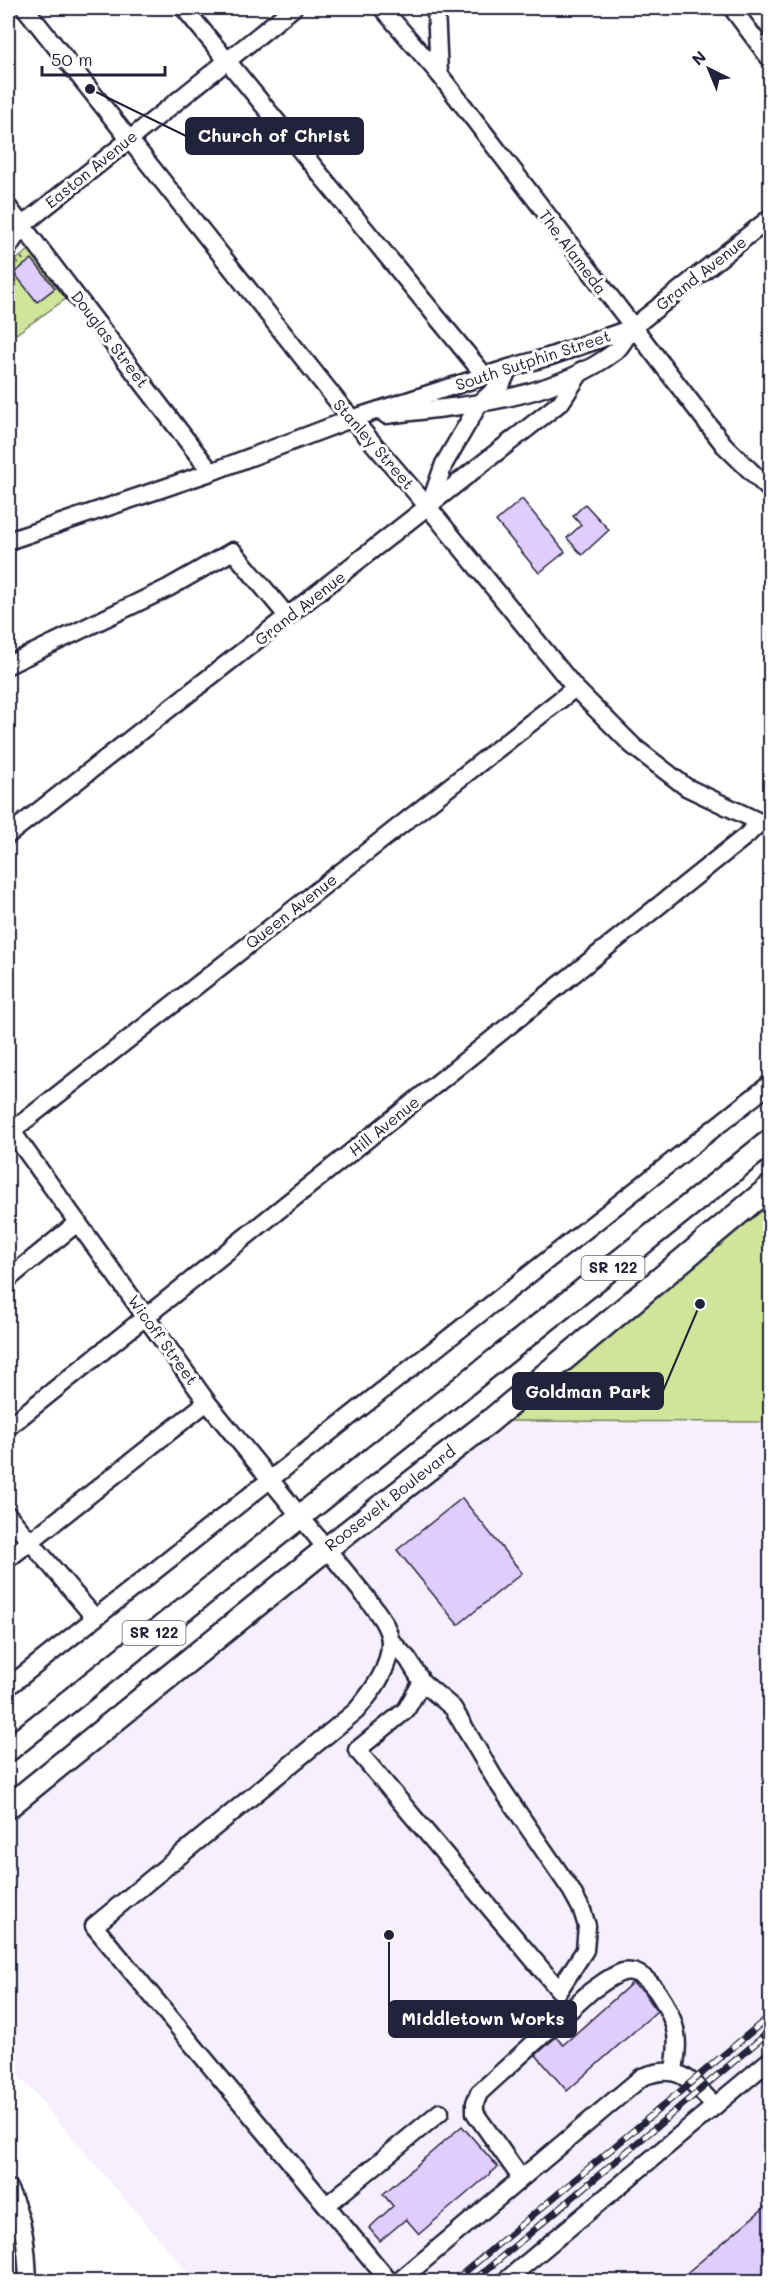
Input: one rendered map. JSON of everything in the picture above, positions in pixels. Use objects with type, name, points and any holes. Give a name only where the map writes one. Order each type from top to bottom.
[{"type":"main road","name":"SR 122","points":[[8,1749],[771,1141]]},
{"type":"main road","name":"Roosevelt Boulevard","points":[[8,1807],[326,1549],[489,1421],[771,1187]]},
{"type":"street","name":"Stanley Street","points":[[26,8],[351,419],[429,508],[576,688],[633,746],[686,787],[765,825]]},
{"type":"street","points":[[184,8],[485,376]]},
{"type":"street","name":"Easton Avenue","points":[[8,248],[23,225],[293,8]]},
{"type":"street","name":"The Alameda","points":[[388,8],[724,446],[771,490]]},
{"type":"street","points":[[436,8],[439,74]]},
{"type":"street","points":[[732,8],[771,58]]},
{"type":"street","name":"Douglas Street","points":[[8,207],[211,472]]},
{"type":"street","name":"Grand Avenue","points":[[632,328],[771,218]]},
{"type":"street","name":"South Sutphin Street","points":[[351,419],[478,404],[542,390],[617,350],[632,328]]},
{"type":"street","name":"South Sutphin Street","points":[[8,541],[211,472],[351,419],[632,328]]},
{"type":"street","points":[[429,508],[444,464],[478,404],[502,383],[509,368]]},
{"type":"street","name":"Grand Avenue","points":[[8,835],[429,508],[561,402],[582,370]]},
{"type":"street","points":[[8,665],[168,588],[233,551],[288,617]]},
{"type":"street","name":"Queen Avenue","points":[[8,1130],[576,688]]},
{"type":"street","name":"Hill Avenue","points":[[8,1427],[747,835],[765,825]]},
{"type":"street","points":[[8,1687],[771,1084]]},
{"type":"street","name":"Wicoff Street","points":[[8,1130],[147,1316],[207,1402],[381,1619],[390,1640],[408,1659],[422,1682],[453,1708],[495,1779],[571,1890],[582,1910],[587,1926],[585,1950],[559,1990],[357,1750],[406,1710],[422,1682]]},
{"type":"street","points":[[8,1280],[77,1223]]},
{"type":"street","points":[[8,1559],[207,1402]]},
{"type":"street","points":[[8,1515],[94,1618]]},
{"type":"street","points":[[390,1640],[385,1668],[373,1692],[356,1711],[94,1926],[390,2282]]},
{"type":"street","points":[[521,2178],[476,2113],[474,2103],[479,2093],[599,1985],[625,1971],[638,1974],[650,1983],[664,2002],[672,2019],[677,2053],[674,2070]]},
{"type":"street","points":[[504,2282],[771,2060]]},
{"type":"street","points":[[398,2282],[642,2077],[657,2071],[674,2070],[686,2076],[715,2106]]},
{"type":"street","points":[[327,2205],[440,2112]]},
{"type":"street","points":[[8,2188],[18,2208],[25,2239],[28,2282]]},
{"type":"path","points":[[8,271],[23,258]]},
{"type":"shaded area","points":[[490,1421],[770,1422],[770,2281],[195,2281],[8,2063],[8,1807]]},
{"type":"green space","points":[[29,250],[67,298],[16,334],[8,325],[8,266]]},
{"type":"green space","points":[[770,1187],[770,1422],[490,1421]]},
{"type":"building","points":[[32,259],[55,288],[37,302],[14,273]]},
{"type":"building","points":[[522,499],[565,552],[539,573],[496,521]]},
{"type":"building","points":[[585,504],[609,530],[582,555],[567,538],[581,525],[573,516]]},
{"type":"building","points":[[462,1498],[522,1573],[458,1625],[397,1550]]},
{"type":"building","points":[[632,1983],[643,1991],[657,2011],[567,2091],[536,2055],[556,2037],[563,2045]]},
{"type":"building","points":[[462,2126],[498,2167],[419,2234],[406,2219],[380,2241],[369,2228],[393,2206],[383,2194]]},
{"type":"building","points":[[771,2202],[771,2282],[676,2282]]},
{"type":"railway","points":[[453,2282],[770,2016]]},
{"type":"railway","points":[[472,2282],[770,2031]]},
{"type":"place","name":"Church of Christ","points":[[90,89]]},
{"type":"place","name":"Goldman Park","points":[[700,1304]]},
{"type":"place","name":"Middletown Works","points":[[389,1935]]}]
